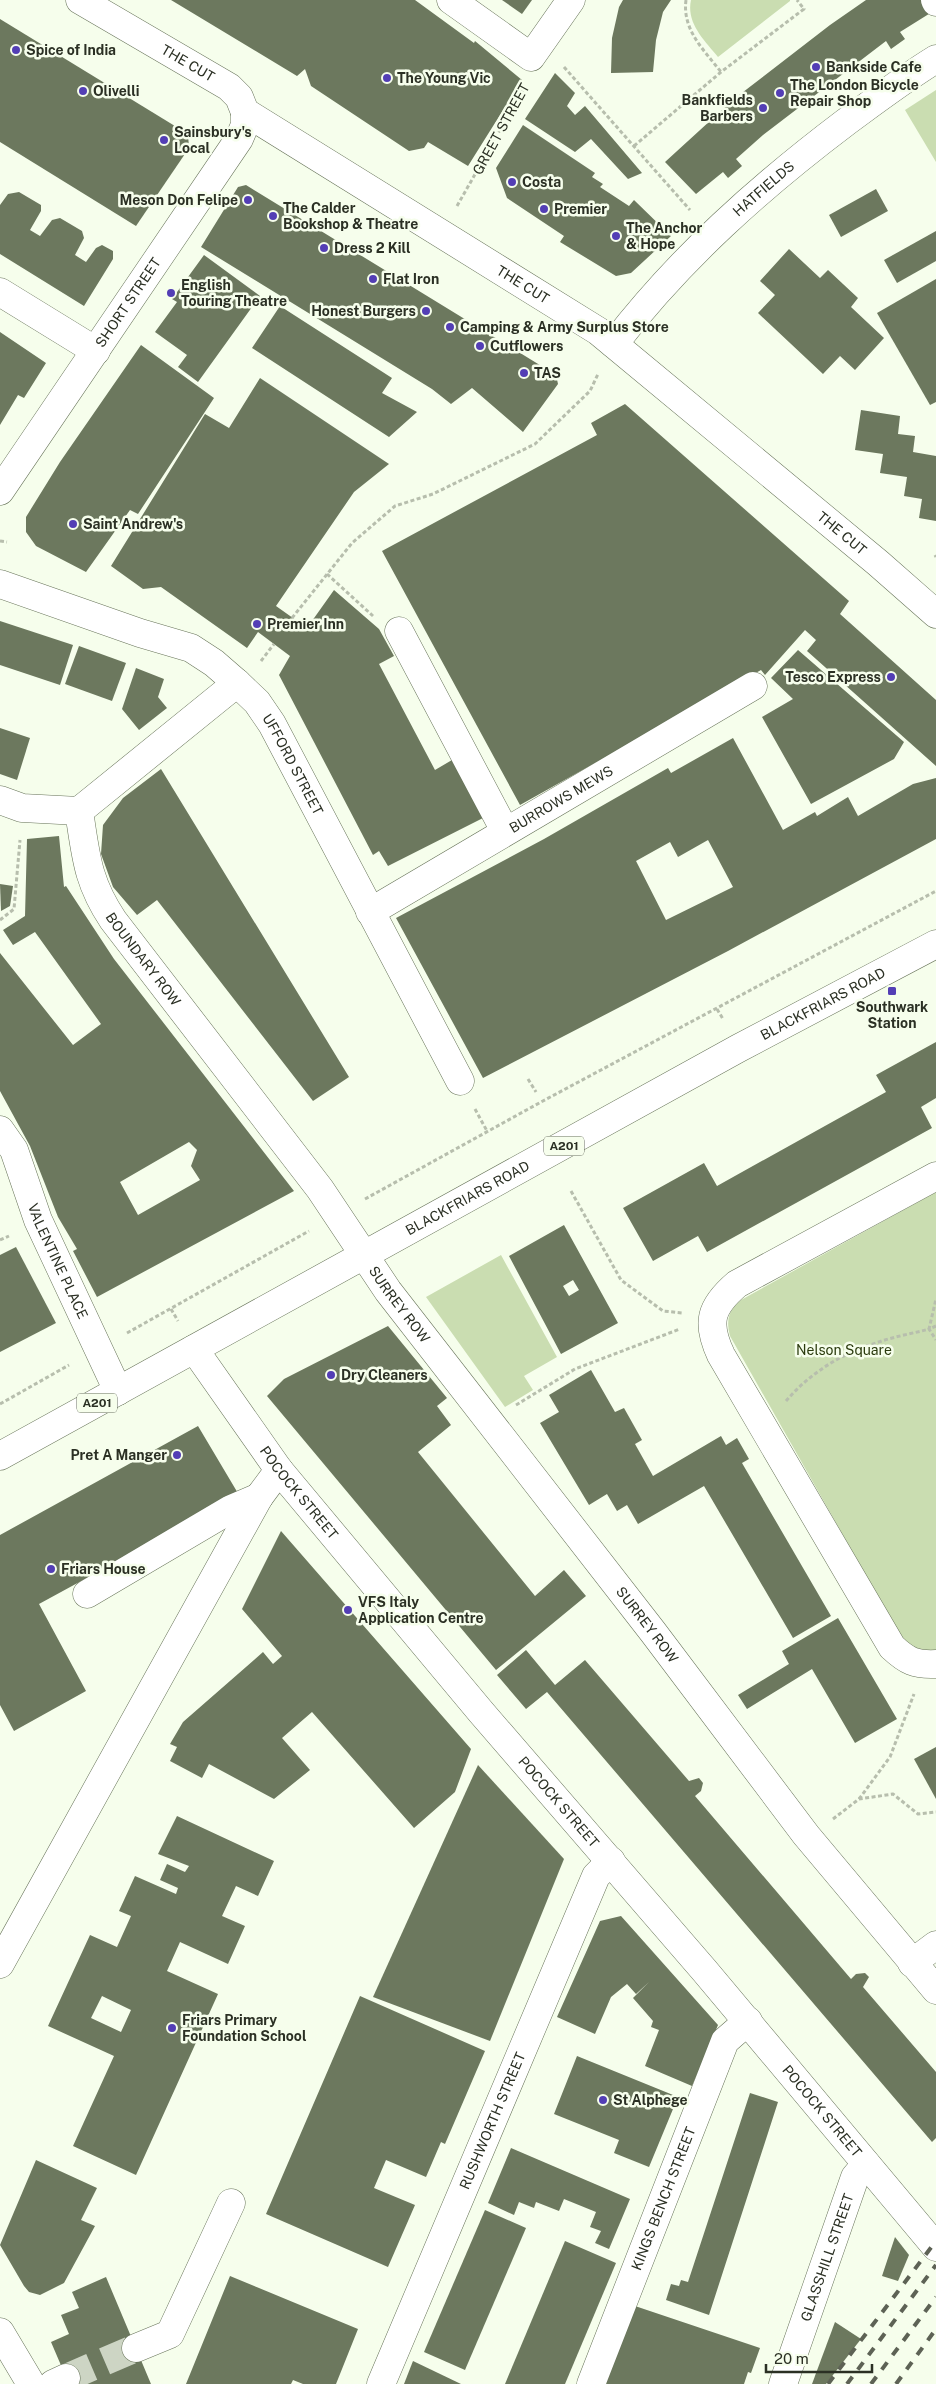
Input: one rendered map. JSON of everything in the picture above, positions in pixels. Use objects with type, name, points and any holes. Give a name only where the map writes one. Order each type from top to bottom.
[{"type":"street","name":"THE CUT","points":[[80,0],[229,87],[239,97],[245,112],[569,312],[614,344],[932,603]]},
{"type":"street","points":[[451,0],[536,49],[571,0]]},
{"type":"street","name":"HATFIELDS","points":[[614,344],[644,304],[711,234],[761,189],[822,140],[936,59]]},
{"type":"street","name":"SHORT STREET","points":[[0,491],[239,139],[245,125],[245,112]]},
{"type":"street","points":[[0,292],[96,351]]},
{"type":"street","name":"UFFORD STREET","points":[[0,584],[140,633],[191,648],[214,663],[257,702],[272,724],[460,1081]]},
{"type":"street","points":[[399,631],[505,831]]},
{"type":"street","points":[[11,804],[80,811],[237,683]]},
{"type":"street","name":"BURROWS MEWS","points":[[370,912],[753,686]]},
{"type":"street","name":"BOUNDARY ROW","points":[[80,811],[90,877],[100,901],[337,1215],[364,1256]]},
{"type":"street","name":"BLACKFRIARS ROAD","points":[[0,1456],[739,1048],[936,944]]},
{"type":"street","name":"VALENTINE PLACE","points":[[0,1130],[14,1150],[38,1220],[97,1350],[118,1391]]},
{"type":"street","points":[[930,1664],[906,1660],[892,1647],[713,1338],[713,1316],[721,1297],[737,1284],[936,1176]]},
{"type":"street","name":"SURREY ROW","points":[[364,1256],[388,1291],[490,1420],[806,1834],[936,1990]]},
{"type":"street","name":"POCOCK STREET","points":[[194,1350],[279,1470],[481,1712],[748,2022],[936,2247]]},
{"type":"street","points":[[0,1964],[259,1497],[279,1470]]},
{"type":"street","points":[[87,1594],[231,1508],[259,1497]]},
{"type":"street","name":"RUSHWORTH STREET","points":[[381,2384],[596,1876],[611,1861]]},
{"type":"street","points":[[912,1963],[936,1945]]},
{"type":"street","name":"KINGS BENCH STREET","points":[[591,2384],[725,2041],[748,2022]]},
{"type":"street","name":"GLASSHILL STREET","points":[[783,2384],[855,2177],[866,2164]]},
{"type":"street","points":[[136,2348],[170,2334],[230,2203]]},
{"type":"street","points":[[0,2332],[31,2384]]},
{"type":"path","points":[[686,0],[687,24],[697,41],[721,72]]},
{"type":"path","points":[[634,146],[721,72],[804,9],[797,0]]},
{"type":"path","points":[[536,49],[634,146],[711,234]]},
{"type":"path","name":"GREET STREET","points":[[442,233],[532,75],[536,49]]},
{"type":"path","points":[[292,618],[352,544],[395,506],[433,494],[535,444],[590,391],[599,374]]},
{"type":"path","points":[[0,541],[8,542]]},
{"type":"path","points":[[327,574],[377,620],[399,631]]},
{"type":"path","points":[[0,920],[14,909],[11,804]]},
{"type":"path","points":[[0,1404],[487,1131],[936,891]]},
{"type":"path","points":[[528,1078],[536,1092]]},
{"type":"path","points":[[474,1107],[487,1131]]},
{"type":"path","points":[[571,1191],[621,1280],[663,1311],[713,1316]]},
{"type":"path","points":[[936,1299],[929,1329],[936,1340]]},
{"type":"path","points":[[490,1420],[575,1370],[713,1316]]},
{"type":"path","points":[[761,1423],[774,1415],[804,1382],[842,1357],[875,1343],[936,1326]]},
{"type":"path","points":[[806,1834],[839,1816],[860,1799],[890,1757],[930,1664]]},
{"type":"path","points":[[860,1799],[892,1794],[918,1814],[936,1812]]},
{"type":"green space","points":[[691,0],[790,1],[718,57],[697,31],[691,16]]},
{"type":"green space","points":[[936,90],[936,162],[905,110]]},
{"type":"green space","name":"Nelson Square","points":[[936,1192],[936,1653],[913,1650],[902,1639],[730,1336],[728,1320],[733,1308],[741,1300]]},
{"type":"green space","points":[[501,1255],[557,1357],[524,1376],[533,1390],[505,1407],[426,1297]]},
{"type":"building","points":[[171,0],[415,0],[474,43],[475,41],[522,80],[468,166],[428,142],[424,148],[409,151],[311,86],[305,69],[297,76]]},
{"type":"building","points":[[502,0],[532,0],[522,14]]},
{"type":"building","points":[[623,0],[671,0],[663,12],[656,40],[653,72],[611,73],[612,38],[619,7]]},
{"type":"building","points":[[866,0],[924,0],[932,12],[900,32],[905,39],[891,49],[886,41],[763,135],[736,159],[742,166],[728,178],[723,172],[696,194],[665,162],[734,99],[830,25]]},
{"type":"building","points":[[0,19],[188,134],[189,148],[136,226],[0,142]]},
{"type":"building","points":[[555,73],[575,93],[567,106],[575,115],[585,106],[642,173],[628,179],[591,139],[575,152],[525,119]]},
{"type":"building","points":[[523,125],[595,173],[592,177],[603,184],[600,187],[629,206],[634,200],[671,236],[631,273],[616,276],[560,242],[564,236],[507,198],[496,168]]},
{"type":"building","points":[[246,185],[556,375],[558,384],[523,432],[472,388],[451,404],[432,389],[201,247],[238,187]]},
{"type":"building","points":[[876,189],[888,211],[841,237],[829,215]]},
{"type":"building","points":[[19,192],[41,205],[41,211],[30,230],[40,236],[52,220],[60,218],[82,231],[84,238],[75,255],[86,262],[96,248],[102,245],[113,251],[113,259],[84,306],[0,254],[0,205],[8,194]]},
{"type":"building","points":[[936,231],[936,261],[897,283],[884,260]]},
{"type":"building","points":[[789,249],[820,278],[828,270],[858,298],[851,307],[884,338],[855,370],[840,356],[823,374],[758,313],[775,295],[760,281]]},
{"type":"building","points":[[204,255],[260,296],[198,382],[178,367],[187,355],[155,332],[177,302],[172,299]]},
{"type":"building","points":[[936,279],[936,402],[930,405],[877,313]]},
{"type":"building","points":[[280,306],[392,378],[382,393],[417,412],[389,437],[252,348]]},
{"type":"building","points":[[0,332],[46,363],[24,398],[18,395],[0,425]]},
{"type":"building","points":[[141,345],[214,398],[138,514],[130,510],[86,572],[36,546],[26,532],[26,517],[60,462]]},
{"type":"building","name":"Premier Inn","points":[[260,378],[389,464],[354,492],[276,606],[307,628],[334,590],[379,629],[394,656],[379,664],[435,770],[452,760],[483,818],[388,866],[379,851],[373,855],[279,675],[290,656],[258,632],[247,648],[161,587],[143,589],[111,566],[205,414],[229,428]]},
{"type":"building","points":[[625,404],[849,601],[840,614],[936,700],[936,766],[807,651],[816,640],[805,630],[765,675],[761,670],[520,805],[382,551],[597,435],[591,423]]},
{"type":"building","points":[[861,410],[900,416],[898,434],[915,436],[913,452],[936,456],[936,521],[919,518],[922,499],[904,496],[907,477],[880,473],[883,454],[855,450]]},
{"type":"building","points":[[0,621],[73,645],[60,685],[0,665]]},
{"type":"building","points":[[79,646],[126,663],[112,701],[65,684]]},
{"type":"building","points":[[798,650],[904,742],[894,759],[811,804],[762,717],[793,699],[771,678]]},
{"type":"building","points":[[136,668],[164,679],[158,697],[167,708],[139,730],[122,709]]},
{"type":"building","points":[[0,728],[30,738],[17,780],[0,774]]},
{"type":"building","points":[[733,738],[783,830],[815,812],[817,816],[848,797],[858,816],[913,784],[936,778],[936,839],[728,951],[483,1078],[396,918],[544,839],[668,768],[671,773]],"holes":[[[708,840],[733,887],[666,920],[636,861],[670,842],[678,857]]]},
{"type":"building","points":[[161,769],[349,1077],[313,1101],[157,900],[137,915],[113,887],[101,854],[103,825],[123,798]]},
{"type":"building","points":[[59,836],[64,887],[66,886],[114,959],[294,1191],[97,1297],[73,1251],[77,1249],[58,1217],[30,1146],[0,1091],[0,953],[73,1045],[101,1024],[35,932],[13,945],[3,930],[25,916],[27,839]],"holes":[[[189,1142],[197,1150],[191,1166],[200,1180],[138,1215],[120,1182]]]},
{"type":"building","points":[[0,884],[13,886],[10,906],[1,911]]},
{"type":"building","points":[[936,1042],[936,1098],[921,1107],[932,1128],[707,1252],[698,1236],[653,1261],[623,1208],[704,1163],[717,1186],[886,1092],[876,1075]]},
{"type":"building","points":[[564,1225],[618,1323],[561,1354],[509,1256]],"holes":[[[573,1280],[579,1290],[569,1296],[563,1286]]]},
{"type":"building","points":[[16,1247],[56,1323],[0,1352],[0,1255]]},
{"type":"building","points":[[388,1326],[447,1398],[437,1406],[451,1425],[418,1452],[535,1596],[564,1570],[586,1596],[496,1670],[267,1396],[284,1379]]},
{"type":"building","points":[[591,1370],[615,1412],[624,1408],[642,1440],[635,1444],[653,1476],[721,1436],[726,1445],[737,1438],[749,1459],[742,1463],[831,1616],[793,1638],[704,1486],[638,1524],[627,1505],[617,1511],[607,1494],[589,1505],[540,1423],[559,1412],[549,1395]]},
{"type":"building","name":"Friars House","points":[[198,1426],[239,1495],[39,1604],[86,1691],[14,1731],[0,1705],[0,1535]]},
{"type":"building","points":[[281,1531],[471,1749],[455,1792],[414,1828],[312,1712],[282,1738],[310,1770],[274,1799],[209,1764],[202,1778],[170,1761],[177,1747],[170,1744],[183,1722],[263,1652],[273,1664],[282,1656],[242,1609]]},
{"type":"building","points":[[838,1618],[897,1719],[855,1743],[812,1669],[747,1709],[738,1695],[789,1664],[782,1651]]},
{"type":"building","points":[[526,1650],[555,1685],[585,1660],[689,1781],[699,1778],[703,1783],[701,1791],[695,1796],[851,1979],[856,1974],[865,1973],[869,1977],[863,1987],[936,2072],[936,2138],[932,2142],[547,1692],[526,1709],[497,1675]]},
{"type":"building","points":[[936,1747],[936,1799],[914,1759]]},
{"type":"building","points":[[478,1765],[564,1859],[490,2041],[373,1997]]},
{"type":"building","points":[[177,1816],[274,1861],[258,1896],[236,1886],[222,1916],[245,1926],[228,1964],[180,1942],[167,1971],[218,1994],[136,2175],[73,2146],[114,2056],[48,2026],[90,1935],[117,1947],[131,1916],[119,1911],[135,1876],[176,1894],[178,1888],[160,1880],[167,1864],[185,1872],[189,1866],[158,1854]],"holes":[[[102,1996],[131,2010],[121,2032],[91,2018]]]},
{"type":"building","points":[[621,1916],[718,2025],[692,2086],[645,2066],[659,2030],[651,2027],[653,2021],[633,1998],[649,1982],[636,1994],[627,1984],[611,1997],[595,2034],[557,2017],[600,1921]]},
{"type":"building","points":[[360,1996],[485,2051],[445,2144],[441,2142],[426,2177],[386,2160],[374,2188],[415,2205],[388,2267],[266,2214]]},
{"type":"building","points":[[577,2056],[678,2097],[649,2167],[614,2153],[619,2140],[554,2114]]},
{"type":"building","points":[[750,2093],[778,2102],[709,2315],[666,2300],[671,2284],[679,2286],[681,2280],[688,2282]]},
{"type":"building","points":[[511,2148],[630,2199],[609,2249],[595,2243],[601,2231],[590,2227],[596,2212],[564,2199],[559,2211],[536,2202],[534,2208],[519,2202],[514,2215],[488,2203]]},
{"type":"building","points":[[36,2160],[97,2188],[81,2220],[95,2226],[64,2283],[40,2295],[29,2292],[24,2286],[0,2245]]},
{"type":"building","points":[[485,2210],[526,2228],[465,2370],[424,2352]]},
{"type":"building","points":[[895,2237],[909,2255],[898,2281],[882,2276]]},
{"type":"building","points":[[565,2241],[616,2263],[565,2384],[505,2384]]},
{"type":"building","points":[[230,2276],[358,2329],[336,2384],[303,2384],[293,2380],[291,2384],[186,2384]]},
{"type":"building","points":[[106,2277],[151,2384],[69,2384],[51,2342],[69,2334],[61,2315],[79,2308],[72,2292]]},
{"type":"building","points":[[635,2306],[760,2348],[751,2373],[748,2372],[744,2384],[606,2384]]},
{"type":"building","points":[[835,2322],[861,2339],[826,2384],[812,2384]]},
{"type":"building","points":[[413,2361],[461,2384],[404,2384]]},
{"type":"tunnel","points":[[66,2378],[136,2348]]},
{"type":"railway","points":[[828,2384],[936,2241]]},
{"type":"railway","points":[[847,2384],[936,2265]]},
{"type":"railway","points":[[871,2384],[936,2297]]},
{"type":"railway","points":[[896,2384],[936,2329]]},
{"type":"place","name":"Spice of India","points":[[16,50]]},
{"type":"place","name":"Bankside Cafe","points":[[816,67]]},
{"type":"place","name":"The Young Vic","points":[[387,78]]},
{"type":"place","name":"Olivelli","points":[[83,91]]},
{"type":"place","name":"The London Bicycle Repair Shop","points":[[780,93]]},
{"type":"place","name":"Bankfields Barbers","points":[[763,108]]},
{"type":"place","name":"Sainsbury's Local","points":[[164,140]]},
{"type":"place","name":"Costa","points":[[512,182]]},
{"type":"place","name":"Meson Don Felipe","points":[[248,200]]},
{"type":"place","name":"Premier","points":[[544,209]]},
{"type":"place","name":"The Calder Bookshop & Theatre","points":[[273,216]]},
{"type":"place","name":"The Anchor & Hope","points":[[616,236]]},
{"type":"place","name":"Dress 2 Kill","points":[[324,248]]},
{"type":"place","name":"Flat Iron","points":[[373,279]]},
{"type":"place","name":"English Touring Theatre","points":[[171,293]]},
{"type":"place","name":"Honest Burgers","points":[[426,311]]},
{"type":"place","name":"Camping & Army Surplus Store","points":[[450,327]]},
{"type":"place","name":"Cutflowers","points":[[480,346]]},
{"type":"place","name":"TAS","points":[[524,373]]},
{"type":"place","name":"Saint Andrew's","points":[[73,524]]},
{"type":"place","name":"Premier Inn","points":[[257,624]]},
{"type":"place","name":"Tesco Express","points":[[891,677]]},
{"type":"place","name":"Southwark Station","points":[[892,991]]},
{"type":"place","name":"Dry Cleaners","points":[[331,1375]]},
{"type":"place","name":"Pret A Manger","points":[[177,1455]]},
{"type":"place","name":"Friars House","points":[[51,1569]]},
{"type":"place","name":"VFS Italy Application Centre","points":[[348,1610]]},
{"type":"place","name":"Friars Primary Foundation School","points":[[172,2028]]},
{"type":"place","name":"St Alphege","points":[[603,2100]]}]
